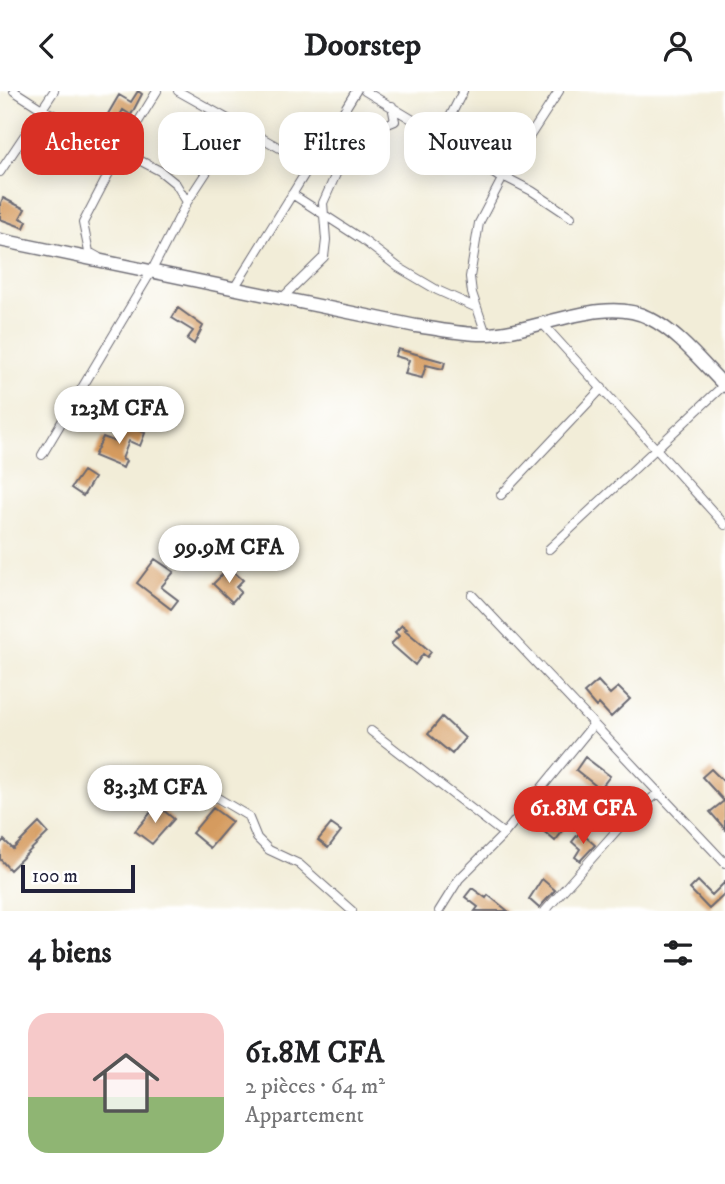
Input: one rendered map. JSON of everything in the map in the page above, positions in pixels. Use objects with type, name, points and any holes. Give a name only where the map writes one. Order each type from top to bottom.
[{"type":"street","points":[[14,91],[48,112]]},
{"type":"street","points":[[0,171],[54,91]]},
{"type":"street","points":[[144,113],[157,91]]},
{"type":"street","points":[[178,91],[216,112]]},
{"type":"street","points":[[343,112],[356,91]]},
{"type":"street","points":[[365,91],[404,113]]},
{"type":"street","points":[[452,112],[463,91]]},
{"type":"street","points":[[486,334],[471,293],[470,277],[479,223],[502,178],[559,91]]},
{"type":"street","points":[[281,299],[324,257],[326,240],[323,203],[344,156],[363,134],[395,121],[392,106]]},
{"type":"street","points":[[144,163],[176,184],[187,202]]},
{"type":"street","points":[[108,175],[83,223],[89,252],[109,264]]},
{"type":"street","points":[[42,455],[151,272],[187,202],[205,175]]},
{"type":"street","points":[[233,290],[304,175]]},
{"type":"street","points":[[498,175],[533,191],[571,217]]},
{"type":"street","points":[[292,194],[363,240],[398,267],[437,290],[477,308]]},
{"type":"street","points":[[0,240],[416,326],[486,334],[617,310],[632,311],[667,329],[725,385],[549,549]]},
{"type":"street","points":[[542,323],[725,525]]},
{"type":"street","points":[[501,495],[602,388]]},
{"type":"street","points":[[471,595],[725,863]]},
{"type":"street","points":[[439,911],[459,879],[504,834],[593,725]]},
{"type":"street","points":[[371,731],[504,834]]},
{"type":"street","points":[[182,778],[248,816],[257,838],[269,850],[299,864],[352,911]]},
{"type":"street","points":[[545,911],[625,821],[658,793]]},
{"type":"building","points":[[138,91],[142,94],[133,112],[109,112],[119,95],[131,102]]},
{"type":"building","points":[[3,198],[25,209],[20,218],[27,221],[24,228],[0,219]]},
{"type":"building","points":[[178,308],[203,326],[194,344],[187,339],[193,331],[172,318]]},
{"type":"building","points":[[398,349],[445,362],[443,369],[426,365],[422,378],[405,374],[409,360],[395,356]]},
{"type":"building","points":[[124,424],[145,433],[140,446],[129,441],[122,459],[126,461],[123,468],[94,456],[103,437],[116,442]]},
{"type":"building","points":[[83,471],[94,478],[83,496],[71,488]]},
{"type":"building","points":[[155,559],[174,572],[161,587],[178,600],[171,609],[137,583]]},
{"type":"building","points":[[229,568],[243,580],[236,587],[241,592],[232,602],[213,584]]},
{"type":"building","points":[[402,625],[431,652],[427,657],[423,654],[415,665],[391,644],[399,636],[395,632]]},
{"type":"building","points":[[598,681],[610,694],[618,687],[630,699],[611,717],[599,704],[596,707],[584,693]]},
{"type":"building","points":[[442,717],[465,738],[452,754],[428,734]]},
{"type":"building","points":[[585,757],[610,776],[600,789],[576,770]]},
{"type":"building","points":[[711,769],[725,783],[725,829],[710,812],[724,801],[702,777]]},
{"type":"building","points":[[565,802],[575,810],[567,820],[570,822],[555,841],[541,829],[548,822],[544,818],[552,808],[557,812]]},
{"type":"building","points":[[157,805],[174,819],[152,844],[135,831]]},
{"type":"building","points":[[213,808],[232,822],[210,848],[192,833]]},
{"type":"building","points":[[39,823],[48,833],[10,870],[0,859],[0,844],[4,840],[13,849]]},
{"type":"building","points":[[331,824],[341,831],[328,848],[318,840]]},
{"type":"building","points":[[580,832],[595,845],[580,861],[575,857],[580,849],[572,842]]},
{"type":"building","points":[[542,879],[555,890],[539,908],[529,899]]},
{"type":"building","points":[[698,881],[712,895],[725,882],[725,894],[709,909],[690,889]]},
{"type":"building","points":[[472,888],[486,898],[488,895],[508,911],[475,911],[478,907],[465,897]]}]
